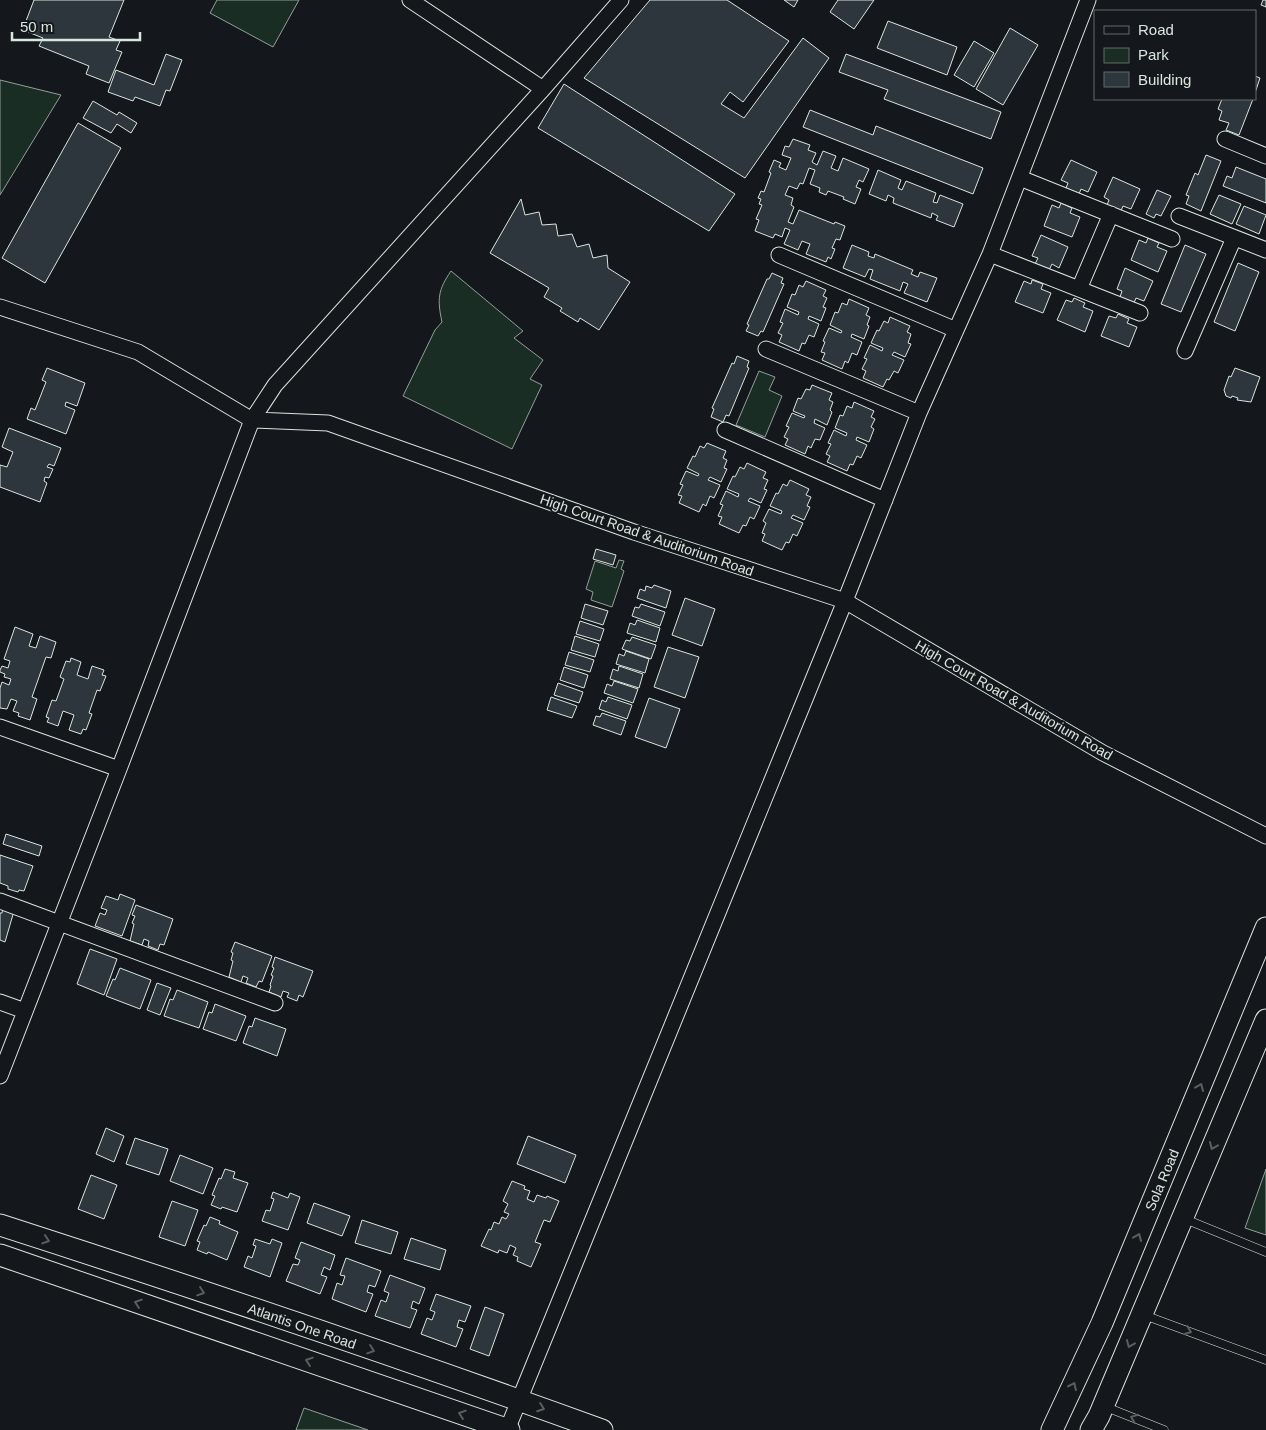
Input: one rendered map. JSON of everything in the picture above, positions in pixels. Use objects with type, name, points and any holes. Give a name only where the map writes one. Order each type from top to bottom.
[{"type":"street","points":[[410,0],[543,89]]},
{"type":"street","points":[[0,1076],[252,420],[275,385],[621,0]]},
{"type":"street","points":[[0,1255],[508,1430],[845,601],[919,412],[990,254],[1088,0]]},
{"type":"street","points":[[1225,139],[1266,156]]},
{"type":"street","points":[[1020,178],[1172,239]]},
{"type":"street","points":[[1079,289],[1110,214]]},
{"type":"street","points":[[1180,216],[1266,250]]},
{"type":"street","points":[[1184,351],[1234,238]]},
{"type":"street","points":[[990,254],[1140,313]]},
{"type":"street","points":[[779,255],[956,330]]},
{"type":"street","name":"High Court Road & Auditorium Road","points":[[0,306],[138,352],[252,420],[328,423],[634,532],[845,601],[1103,753],[1266,836]]},
{"type":"street","points":[[766,349],[919,412]]},
{"type":"street","points":[[725,430],[885,500]]},
{"type":"street","points":[[0,727],[119,770]]},
{"type":"street","points":[[0,901],[275,1002]]},
{"type":"street","name":"Sola Road","points":[[1052,1430],[1102,1324],[1266,928]]},
{"type":"street","points":[[0,1002],[25,1011]]},
{"type":"street","points":[[1091,1430],[1103,1406],[1266,1020]]},
{"type":"street","name":"Atlantis One Road","points":[[0,1226],[111,1261],[602,1430]]},
{"type":"lane","points":[[1183,1218],[1266,1252]]},
{"type":"lane","points":[[1142,1314],[1266,1360]]},
{"type":"lane","points":[[1103,1406],[1164,1430]]},
{"type":"green space","points":[[217,0],[299,0],[273,47],[210,13]]},
{"type":"green space","points":[[0,80],[61,95],[0,195]]},
{"type":"green space","points":[[451,271],[523,331],[514,338],[543,360],[530,379],[542,385],[512,449],[403,396],[435,330],[442,322],[439,307],[441,289]]},
{"type":"green space","points":[[759,371],[775,377],[769,390],[782,396],[765,437],[736,425]]},
{"type":"green space","points":[[619,560],[624,561],[621,569],[624,571],[612,607],[591,600],[593,592],[586,589],[595,561],[616,568]]},
{"type":"green space","points":[[1266,1169],[1266,1235],[1245,1228]]},
{"type":"green space","points":[[304,1408],[368,1430],[296,1430]]},
{"type":"building","points":[[34,0],[124,0],[109,37],[120,41],[116,50],[122,52],[109,83],[86,74],[89,66],[39,46],[43,38],[28,32],[32,24],[26,21]]},
{"type":"building","points":[[650,0],[727,0],[789,41],[743,102],[730,92],[721,104],[744,118],[803,38],[829,58],[745,178],[584,78]]},
{"type":"building","points":[[784,0],[798,0],[794,7]]},
{"type":"building","points":[[838,0],[874,0],[854,29],[830,12]]},
{"type":"building","points":[[1263,0],[1266,0],[1266,7],[1261,5]]},
{"type":"building","points":[[888,21],[957,47],[947,75],[877,48]]},
{"type":"building","points":[[1010,28],[1038,45],[1003,105],[976,89]]},
{"type":"building","points":[[974,41],[994,53],[974,87],[954,75]]},
{"type":"building","points":[[166,54],[182,60],[170,91],[166,90],[160,106],[135,97],[133,101],[108,92],[116,70],[154,85]]},
{"type":"building","points":[[846,54],[1001,112],[991,139],[884,99],[888,90],[839,72]]},
{"type":"building","points":[[1256,76],[1260,78],[1256,90]]},
{"type":"building","points":[[564,84],[735,194],[709,231],[538,128]]},
{"type":"building","points":[[1222,100],[1253,100],[1239,135],[1226,130],[1229,123],[1219,120],[1222,111],[1218,109]]},
{"type":"building","points":[[93,101],[117,115],[119,112],[137,123],[131,133],[117,124],[111,133],[83,118]]},
{"type":"building","points":[[810,110],[873,135],[876,126],[983,168],[973,194],[803,127]]},
{"type":"building","points":[[78,123],[121,148],[45,283],[2,258]]},
{"type":"building","points":[[793,139],[810,145],[808,150],[816,153],[812,162],[817,165],[823,151],[836,156],[831,168],[838,171],[843,158],[869,169],[863,182],[859,180],[856,187],[861,189],[855,204],[843,199],[844,197],[828,191],[826,195],[819,192],[820,188],[810,184],[815,170],[809,168],[803,184],[800,183],[797,189],[789,186],[785,195],[793,198],[791,205],[794,207],[788,222],[793,224],[799,210],[834,224],[835,222],[845,226],[840,240],[836,239],[832,248],[835,249],[831,259],[828,257],[826,262],[806,254],[810,244],[802,241],[798,250],[784,244],[790,230],[785,228],[782,237],[775,234],[773,238],[755,231],[759,220],[756,219],[762,205],[759,204],[761,199],[758,198],[761,191],[764,192],[774,160],[781,163],[779,167],[786,170],[791,158],[782,155],[785,146],[789,147]]},
{"type":"building","points":[[1206,155],[1221,161],[1201,211],[1186,204],[1189,196],[1186,195],[1195,173],[1198,175]]},
{"type":"building","points":[[1071,160],[1097,172],[1088,192],[1081,189],[1079,194],[1066,188],[1068,183],[1061,180]]},
{"type":"building","points":[[1236,167],[1266,179],[1266,203],[1223,186],[1227,176],[1232,178]]},
{"type":"building","points":[[878,170],[901,180],[898,188],[902,190],[906,181],[936,193],[933,202],[937,203],[940,195],[963,204],[954,227],[936,220],[938,216],[932,213],[931,218],[893,203],[894,198],[888,195],[886,201],[869,194]]},
{"type":"building","points":[[1113,177],[1140,189],[1131,209],[1123,206],[1121,211],[1107,205],[1109,200],[1104,197]]},
{"type":"building","points":[[1157,190],[1171,196],[1161,216],[1156,214],[1154,218],[1146,214]]},
{"type":"building","points":[[1219,195],[1241,204],[1232,224],[1210,214]]},
{"type":"building","points":[[521,199],[525,215],[539,212],[542,225],[556,224],[558,236],[572,234],[577,247],[589,244],[593,258],[607,255],[608,268],[630,282],[599,330],[580,318],[578,322],[560,311],[562,308],[544,297],[549,288],[490,253]]},
{"type":"building","points":[[1061,203],[1072,208],[1070,213],[1080,217],[1072,237],[1044,226],[1052,205],[1059,208]]},
{"type":"building","points":[[1244,206],[1266,215],[1259,234],[1236,224]]},
{"type":"building","points":[[1041,235],[1068,247],[1059,268],[1052,264],[1049,270],[1035,264],[1038,258],[1032,256]]},
{"type":"building","points":[[1148,238],[1159,243],[1157,247],[1167,251],[1158,272],[1131,260],[1139,240],[1146,243]]},
{"type":"building","points":[[852,245],[869,252],[868,256],[874,258],[875,254],[913,270],[911,274],[918,277],[920,272],[937,278],[927,302],[904,293],[908,284],[903,282],[900,291],[870,279],[873,270],[869,269],[865,277],[843,268]]},
{"type":"building","points":[[1185,245],[1206,254],[1181,312],[1161,304]]},
{"type":"building","points":[[1238,263],[1259,272],[1235,331],[1214,322]]},
{"type":"building","points":[[1125,268],[1153,281],[1144,301],[1136,298],[1134,303],[1120,297],[1122,291],[1117,289]]},
{"type":"building","points":[[772,273],[783,278],[781,283],[784,284],[763,332],[761,331],[758,336],[746,331],[749,325],[747,324],[767,279],[769,279]]},
{"type":"building","points":[[1032,280],[1043,284],[1041,289],[1051,293],[1043,313],[1015,302],[1024,281],[1031,284]]},
{"type":"building","points":[[806,281],[826,290],[823,296],[827,298],[823,307],[826,308],[821,321],[809,316],[808,319],[819,324],[814,337],[809,335],[805,344],[802,343],[799,351],[779,342],[782,335],[778,333],[783,323],[780,322],[785,309],[798,315],[799,312],[787,307],[792,294],[795,295],[799,285],[803,287]]},
{"type":"building","points":[[1074,298],[1085,303],[1083,307],[1093,311],[1085,332],[1057,320],[1066,300],[1072,302]]},
{"type":"building","points":[[849,299],[869,308],[866,315],[870,317],[864,339],[852,334],[851,337],[862,342],[857,355],[852,353],[848,363],[845,361],[842,369],[822,360],[825,353],[821,352],[825,342],[823,341],[829,328],[841,333],[842,331],[830,325],[835,312],[838,313],[842,303],[847,305]]},
{"type":"building","points":[[1118,314],[1129,319],[1127,323],[1137,327],[1129,347],[1101,336],[1109,316],[1116,318]]},
{"type":"building","points":[[890,317],[910,326],[907,332],[911,334],[908,343],[911,344],[905,357],[894,352],[892,355],[904,360],[898,373],[894,371],[883,387],[863,378],[866,371],[862,369],[867,359],[864,358],[870,345],[882,351],[883,348],[871,343],[877,330],[879,331],[884,321],[888,323]]},
{"type":"building","points":[[737,356],[749,361],[747,367],[749,368],[729,416],[726,415],[723,422],[711,417],[714,409],[712,408]]},
{"type":"building","points":[[47,368],[85,383],[77,406],[66,402],[65,406],[75,410],[66,434],[27,419],[31,408],[35,410],[46,382],[42,380]]},
{"type":"building","points":[[1235,368],[1260,377],[1251,402],[1226,396],[1224,390],[1229,376],[1231,377]]},
{"type":"building","points":[[812,385],[832,393],[829,400],[833,402],[830,410],[832,412],[827,425],[815,419],[814,423],[825,428],[820,440],[815,439],[811,448],[808,446],[805,454],[785,445],[788,439],[784,437],[789,427],[786,426],[792,413],[804,418],[805,416],[793,411],[798,398],[801,399],[806,389],[810,390]]},
{"type":"building","points":[[854,402],[874,411],[871,417],[875,419],[871,427],[874,429],[869,442],[857,437],[856,440],[867,445],[861,458],[857,456],[853,465],[850,464],[847,471],[827,462],[830,456],[826,454],[831,444],[828,443],[834,430],[846,436],[847,433],[835,428],[840,415],[843,416],[847,406],[852,408]]},
{"type":"building","points":[[9,428],[61,448],[54,466],[49,464],[47,467],[53,469],[49,478],[45,477],[44,481],[47,483],[40,502],[0,487],[0,465],[7,467],[13,452],[2,447]]},
{"type":"building","points":[[707,443],[726,451],[723,458],[727,460],[724,468],[727,469],[721,482],[710,477],[708,480],[720,485],[714,498],[710,496],[706,506],[703,504],[699,512],[679,503],[682,496],[678,495],[683,485],[680,484],[686,471],[698,476],[699,474],[687,468],[700,446],[704,448]]},
{"type":"building","points":[[747,463],[766,472],[763,478],[768,480],[764,489],[767,490],[761,503],[750,498],[748,501],[760,506],[754,519],[750,517],[746,526],[743,525],[739,533],[719,524],[722,517],[718,516],[723,505],[720,504],[726,491],[738,497],[739,494],[727,489],[733,476],[735,477],[740,467],[744,469]]},
{"type":"building","points":[[790,480],[809,489],[806,495],[811,497],[807,506],[810,507],[804,520],[793,515],[791,518],[803,523],[797,536],[793,534],[789,543],[786,542],[782,550],[762,541],[765,534],[762,533],[766,523],[763,521],[769,509],[781,514],[782,511],[770,506],[776,493],[778,494],[783,484],[787,486]]},
{"type":"building","points":[[596,549],[616,555],[613,565],[593,559]]},
{"type":"building","points":[[654,585],[671,591],[666,608],[637,598],[640,589],[645,591],[646,586],[652,588]]},
{"type":"building","points":[[685,598],[715,609],[702,646],[672,635]]},
{"type":"building","points":[[585,604],[608,611],[603,625],[581,618]]},
{"type":"building","points":[[641,604],[665,612],[660,626],[632,616],[635,607],[639,608]]},
{"type":"building","points":[[637,620],[660,628],[656,642],[627,633],[630,623],[635,625]]},
{"type":"building","points":[[580,621],[604,629],[600,641],[576,634]]},
{"type":"building","points":[[15,627],[33,634],[29,646],[36,648],[40,636],[56,642],[51,658],[46,657],[32,697],[37,699],[30,720],[18,716],[19,713],[13,711],[17,701],[11,699],[7,709],[0,708],[0,688],[2,682],[9,685],[11,679],[4,677],[5,674],[0,672],[0,670],[2,666],[8,668],[10,661],[4,659]]},
{"type":"building","points":[[575,636],[599,644],[595,657],[571,650]]},
{"type":"building","points":[[632,637],[656,645],[651,659],[622,649],[626,640],[630,641]]},
{"type":"building","points":[[668,647],[699,657],[685,698],[654,687]]},
{"type":"building","points":[[626,651],[649,659],[645,673],[616,664],[619,654],[624,656]]},
{"type":"building","points":[[569,652],[594,660],[590,672],[565,665]]},
{"type":"building","points":[[71,658],[81,662],[77,675],[88,679],[92,666],[104,670],[102,675],[106,676],[100,691],[97,690],[89,713],[92,714],[86,730],[83,729],[81,734],[69,730],[74,715],[63,711],[58,726],[47,722],[49,718],[46,717],[52,700],[56,701],[64,679],[60,677],[66,661],[70,662]]},
{"type":"building","points":[[619,666],[643,674],[639,688],[610,679],[613,669],[618,671]]},
{"type":"building","points":[[564,667],[588,675],[584,688],[560,680]]},
{"type":"building","points":[[614,681],[638,689],[633,703],[604,693],[607,684],[612,686]]},
{"type":"building","points":[[558,683],[583,692],[579,703],[554,695]]},
{"type":"building","points":[[551,697],[577,706],[572,718],[547,710]]},
{"type":"building","points":[[608,697],[632,705],[627,719],[599,709],[602,700],[606,702]]},
{"type":"building","points":[[649,698],[680,709],[666,748],[635,737]]},
{"type":"building","points":[[602,713],[626,721],[621,735],[593,725],[596,716],[600,717]]},
{"type":"building","points":[[6,834],[42,846],[39,856],[3,844]]},
{"type":"building","points":[[0,855],[33,866],[24,891],[19,890],[18,892],[8,889],[8,886],[0,883]]},
{"type":"building","points":[[120,894],[135,900],[122,936],[95,926],[100,913],[105,915],[107,910],[101,908],[106,896],[118,900]]},
{"type":"building","points":[[136,905],[173,919],[164,945],[160,944],[158,950],[148,946],[149,941],[144,939],[142,945],[130,941],[134,924],[132,923],[135,916],[132,915]]},
{"type":"building","points":[[3,907],[14,911],[5,942],[0,940],[0,913],[2,913]]},
{"type":"building","points":[[235,942],[272,956],[262,982],[259,981],[256,987],[246,983],[248,978],[243,976],[241,982],[229,977],[233,961],[231,960],[233,953],[231,952]]},
{"type":"building","points":[[90,949],[117,959],[104,995],[77,984]]},
{"type":"building","points":[[275,957],[313,971],[303,997],[299,995],[297,1001],[287,997],[289,993],[283,991],[281,997],[269,992]]},
{"type":"building","points":[[120,968],[151,980],[140,1009],[106,996]]},
{"type":"building","points":[[157,983],[171,988],[160,1015],[147,1010]]},
{"type":"building","points":[[177,990],[208,1002],[199,1028],[164,1016],[170,999],[173,1000]]},
{"type":"building","points":[[215,1004],[246,1016],[236,1041],[203,1029],[209,1012],[212,1013]]},
{"type":"building","points":[[255,1018],[286,1029],[277,1056],[243,1043],[249,1026],[252,1027]]},
{"type":"building","points":[[106,1128],[124,1136],[114,1162],[96,1154]]},
{"type":"building","points":[[528,1136],[576,1155],[565,1183],[517,1164]]},
{"type":"building","points":[[135,1138],[168,1149],[159,1175],[126,1164]]},
{"type":"building","points":[[180,1155],[213,1168],[203,1194],[170,1181]]},
{"type":"building","points":[[225,1169],[235,1172],[233,1178],[248,1183],[237,1212],[211,1205],[215,1196],[212,1195]]},
{"type":"building","points":[[91,1175],[117,1185],[104,1219],[78,1209]]},
{"type":"building","points":[[512,1181],[525,1186],[524,1189],[530,1191],[527,1199],[534,1202],[537,1195],[546,1198],[547,1196],[559,1201],[550,1222],[544,1220],[535,1242],[541,1244],[531,1267],[517,1261],[518,1257],[513,1255],[516,1248],[510,1245],[507,1253],[499,1250],[498,1253],[481,1246],[494,1222],[499,1224],[502,1217],[506,1219],[509,1214],[504,1212],[508,1204],[503,1201]]},
{"type":"building","points":[[273,1192],[288,1198],[290,1193],[300,1197],[288,1230],[262,1221],[266,1210],[270,1211],[274,1199],[271,1198]]},
{"type":"building","points":[[172,1201],[198,1210],[185,1246],[159,1237]]},
{"type":"building","points":[[314,1203],[350,1216],[342,1236],[307,1223]]},
{"type":"building","points":[[210,1217],[220,1221],[219,1224],[238,1232],[227,1260],[208,1252],[207,1254],[197,1250],[200,1242],[197,1241]]},
{"type":"building","points":[[362,1220],[398,1232],[391,1254],[355,1243]]},
{"type":"building","points":[[411,1238],[446,1250],[440,1270],[404,1259]]},
{"type":"building","points":[[255,1239],[270,1244],[272,1239],[282,1243],[270,1277],[244,1267],[248,1256],[252,1258],[256,1246],[253,1245]]},
{"type":"building","points":[[301,1242],[335,1255],[330,1270],[324,1267],[321,1275],[327,1277],[320,1294],[286,1281],[293,1264],[298,1265],[300,1260],[295,1258]]},
{"type":"building","points":[[346,1258],[381,1271],[375,1287],[369,1285],[367,1292],[373,1294],[366,1312],[332,1299],[337,1283],[342,1285],[345,1276],[340,1275]]},
{"type":"building","points":[[390,1275],[425,1288],[419,1304],[413,1301],[411,1308],[417,1310],[410,1328],[375,1316],[381,1300],[386,1302],[389,1293],[384,1291]]},
{"type":"building","points":[[436,1294],[471,1306],[465,1322],[459,1320],[457,1327],[463,1329],[456,1347],[421,1334],[427,1318],[432,1320],[435,1312],[430,1310]]},
{"type":"building","points":[[485,1307],[504,1314],[489,1356],[470,1349]]}]
